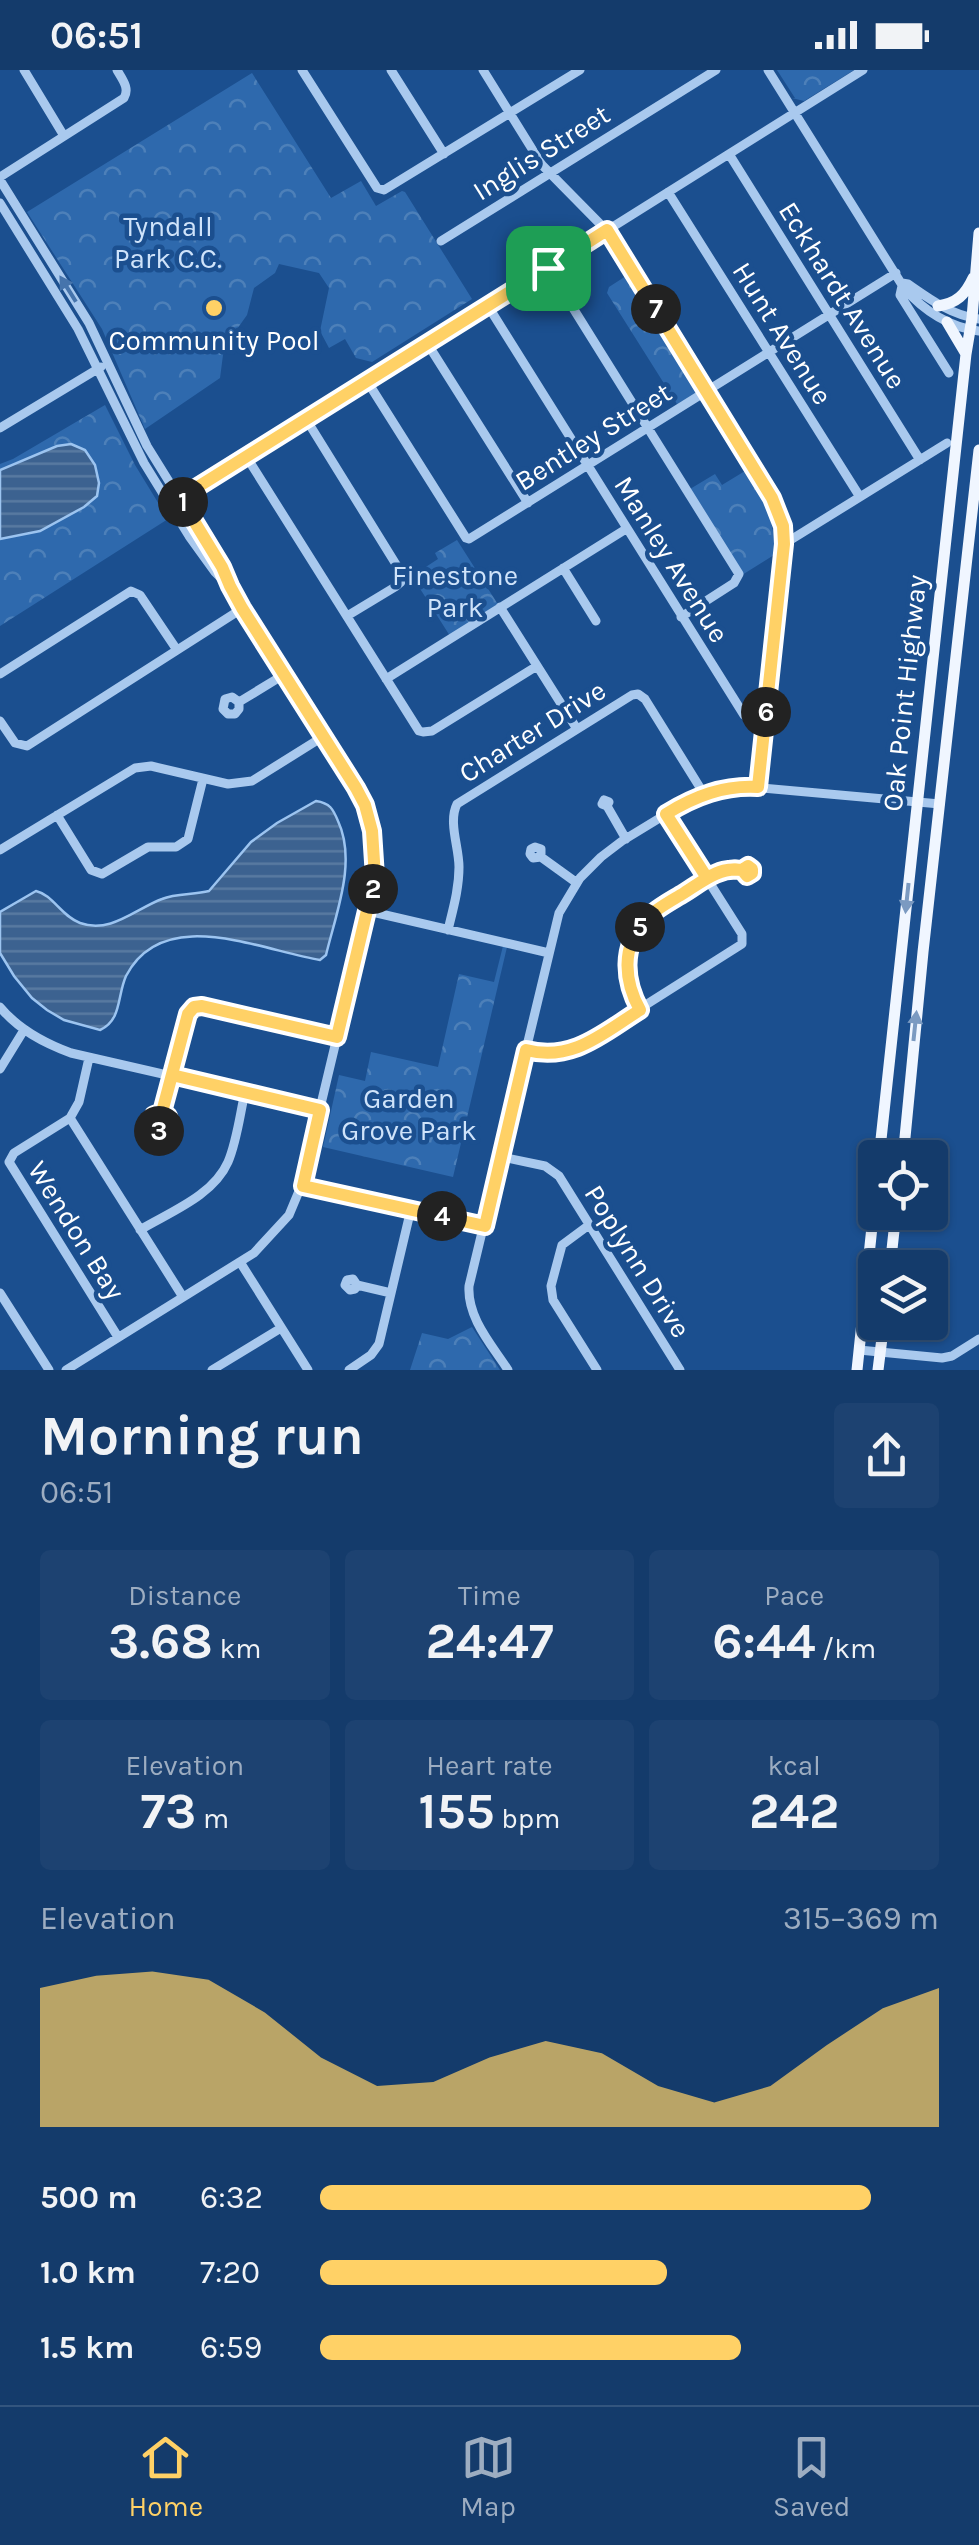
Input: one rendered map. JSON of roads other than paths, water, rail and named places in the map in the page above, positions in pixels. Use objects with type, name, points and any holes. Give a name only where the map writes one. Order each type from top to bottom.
[{"type":"main road","name":"Oak Point Highway","points":[[881,1140],[966,354],[975,324],[979,234]]},
{"type":"main road","points":[[934,309],[962,296],[975,269]]},
{"type":"main road","points":[[947,322],[966,354]]},
{"type":"main road","name":"Oak Point Highway","points":[[905,1140],[979,450]]},
{"type":"main road","points":[[950,503],[973,507]]},
{"type":"main road","points":[[932,662],[956,665]]},
{"type":"main road","points":[[889,1066],[911,1068]]},
{"type":"main road","points":[[856,1370],[872,1230]]},
{"type":"main road","points":[[878,1370],[882,1340]]},
{"type":"street","points":[[24,70],[64,136]]},
{"type":"street","points":[[66,1370],[254,1253],[284,1222],[303,1186],[375,877],[372,831],[361,796],[242,608],[222,567],[147,446],[90,323],[0,179],[124,98],[126,86],[116,70]]},
{"type":"street","points":[[302,70],[377,188],[384,190],[580,70]]},
{"type":"street","points":[[392,70],[444,154]]},
{"type":"street","points":[[483,70],[549,174],[607,230],[777,507],[784,544],[758,787]]},
{"type":"street","name":"Inglis Street","points":[[441,242],[716,70]]},
{"type":"street","points":[[768,70],[902,283],[900,295],[949,374]]},
{"type":"street","points":[[169,504],[863,70]]},
{"type":"street","name":"Eckhardt Avenue","points":[[729,154],[920,460]]},
{"type":"street","name":"Hunt Avenue","points":[[668,192],[860,497]]},
{"type":"street","points":[[0,203],[78,328],[131,440],[169,504],[215,572],[230,586]]},
{"type":"street","points":[[548,268],[739,574],[734,583],[682,617]]},
{"type":"street","name":"Bentley Street","points":[[368,381],[469,539],[896,273]]},
{"type":"street","points":[[902,283],[908,284],[947,322],[975,324]]},
{"type":"street","name":"Manley Avenue","points":[[488,306],[744,715],[766,720]]},
{"type":"street","points":[[918,324],[921,314],[934,309],[975,324]]},
{"type":"street","points":[[427,343],[528,503]]},
{"type":"street","points":[[0,428],[108,364]]},
{"type":"street","points":[[306,418],[402,574],[395,587],[346,616]]},
{"type":"street","points":[[784,544],[946,443]]},
{"type":"street","points":[[246,456],[416,727],[428,732],[537,666]]},
{"type":"street","points":[[386,679],[626,528]]},
{"type":"street","points":[[563,568],[596,621]]},
{"type":"street","points":[[0,674],[131,591],[140,595],[177,650]]},
{"type":"street","points":[[0,721],[15,743],[26,746],[242,608]]},
{"type":"street","points":[[500,608],[576,729]]},
{"type":"street","points":[[238,702],[284,674]]},
{"type":"street","name":"Charter Drive","points":[[448,930],[459,868],[455,807],[632,695],[643,695],[704,794]]},
{"type":"street","points":[[0,850],[135,768],[152,766],[228,784],[246,782],[324,736]]},
{"type":"street","points":[[57,815],[92,870],[102,874],[148,847],[176,846],[188,839],[204,779]]},
{"type":"street","points":[[508,1370],[475,1317],[470,1286],[559,913],[576,883],[601,857],[626,839],[704,794],[743,786],[940,804]]},
{"type":"street","points":[[607,806],[626,839]]},
{"type":"street","points":[[526,1050],[554,1054],[576,1049],[742,944],[742,934],[666,814]]},
{"type":"street","points":[[540,857],[576,883]]},
{"type":"street","points":[[640,1010],[628,984],[628,957],[634,936],[652,913],[707,878],[726,870],[742,870]]},
{"type":"street","points":[[368,912],[550,953]]},
{"type":"street","points":[[0,1007],[24,1030],[53,1047],[320,1110]]},
{"type":"street","points":[[162,1112],[188,1014],[194,1007],[337,1037]]},
{"type":"street","points":[[0,1069],[24,1030]]},
{"type":"street","points":[[89,1058],[79,1102],[70,1118],[183,1297]]},
{"type":"street","points":[[140,1230],[201,1193],[221,1175],[229,1160],[245,1092]]},
{"type":"street","name":"Wendon Bay","points":[[70,1118],[14,1153],[10,1166],[118,1338]]},
{"type":"street","name":"Poplynn Drive","points":[[502,1157],[552,1169],[559,1176],[680,1370]]},
{"type":"street","points":[[303,1186],[485,1226]]},
{"type":"street","points":[[349,1370],[379,1344],[411,1209]]},
{"type":"street","points":[[589,1224],[562,1245],[551,1290],[597,1370]]},
{"type":"street","points":[[240,1262],[308,1370]]},
{"type":"street","points":[[357,1285],[391,1294]]},
{"type":"street","points":[[0,1292],[49,1370]]},
{"type":"street","points":[[212,1370],[281,1328]]},
{"type":"street","points":[[859,1350],[942,1358],[979,1339]]},
{"type":"place","name":"Community Pool","points":[[214,308]]},
{"type":"park label","name":"Tyndall Park C.C.","points":[[168,242]]},
{"type":"park label","name":"Finestone Park","points":[[455,591]]},
{"type":"park label","name":"Garden Grove Park","points":[[409,1114]]}]
